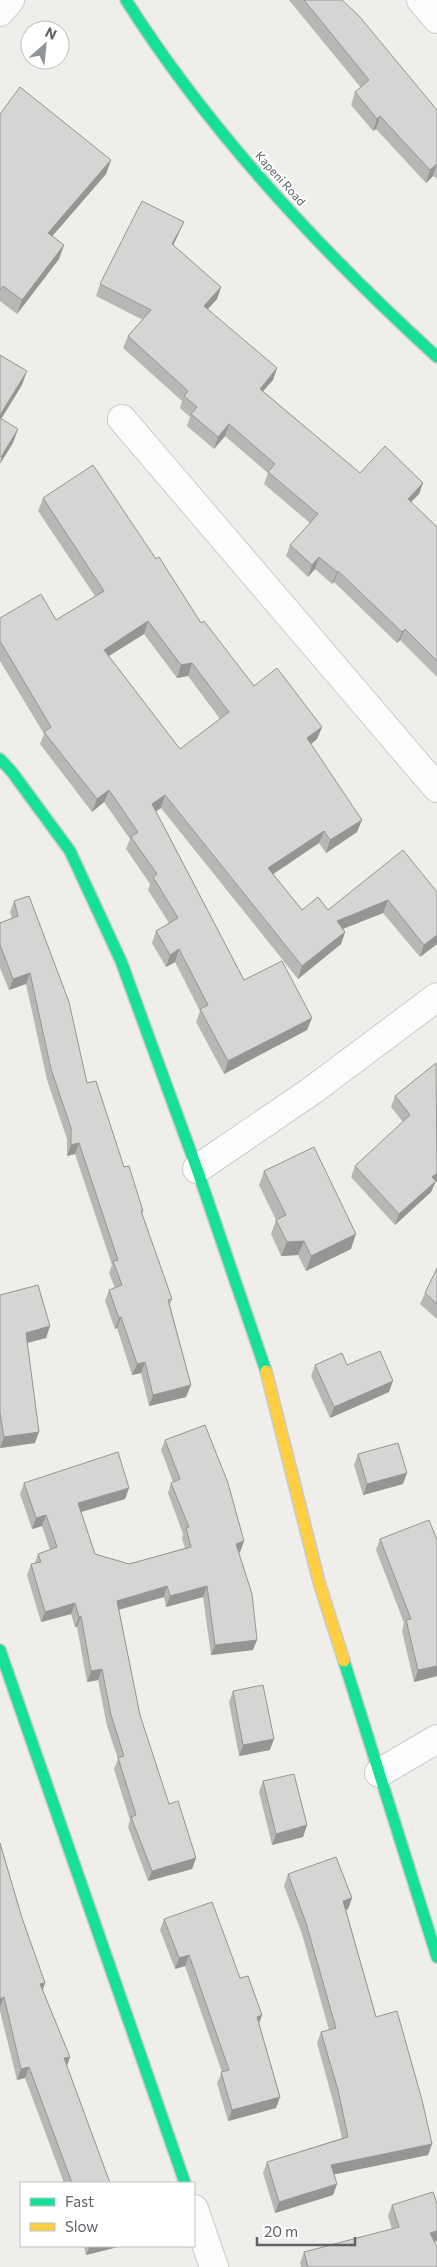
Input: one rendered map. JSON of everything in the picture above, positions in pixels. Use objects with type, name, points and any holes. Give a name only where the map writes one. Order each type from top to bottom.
[{"type":"street","points":[[0,12],[10,0]]},
{"type":"street","name":"Kapeni Road","points":[[126,0],[185,87],[239,152],[388,313],[437,357]]},
{"type":"street","points":[[421,0],[437,19]]},
{"type":"street","points":[[122,420],[437,788]]},
{"type":"street","points":[[0,759],[12,772],[70,851],[121,961],[197,1169],[268,1374],[319,1582],[437,1957]]},
{"type":"street","points":[[197,1169],[310,1092],[437,996]]},
{"type":"street","points":[[0,1650],[185,2182]]},
{"type":"street","points":[[379,1774],[437,1739]]},
{"type":"street","points":[[195,2212],[214,2267]]},
{"type":"building","points":[[304,0],[342,0],[359,16],[437,110],[437,164],[430,170],[380,116],[377,119],[355,92],[369,80]]},
{"type":"building","points":[[20,87],[111,160],[48,233],[64,245],[22,300],[3,286],[0,290],[0,114]]},
{"type":"building","points":[[142,201],[184,222],[172,244],[221,287],[204,306],[277,368],[260,389],[360,473],[385,446],[423,483],[408,499],[437,527],[437,661],[405,629],[402,632],[338,571],[319,557],[312,565],[290,545],[318,514],[268,472],[275,464],[229,424],[218,437],[191,414],[197,407],[184,396],[188,391],[128,336],[151,310],[100,284]]},
{"type":"building","points":[[0,355],[27,371],[0,415]]},
{"type":"building","points":[[0,418],[18,429],[1,457],[0,456]]},
{"type":"building","points":[[93,465],[156,559],[159,557],[201,623],[204,621],[254,686],[277,668],[322,727],[307,738],[362,820],[330,840],[324,831],[268,868],[302,910],[318,897],[328,910],[403,850],[437,892],[437,935],[424,945],[388,900],[337,921],[345,932],[302,966],[165,795],[152,804],[244,980],[282,961],[312,1018],[228,1061],[200,1009],[208,1005],[179,949],[170,955],[156,931],[178,918],[153,877],[157,874],[131,837],[138,832],[109,790],[97,799],[44,732],[51,727],[0,641],[0,618],[41,594],[56,620],[104,591],[43,498]],"holes":[[[148,621],[181,665],[192,663],[229,712],[180,749],[104,650]]]},
{"type":"building","points":[[29,896],[69,1002],[87,1083],[96,1081],[124,1167],[129,1166],[143,1211],[141,1211],[172,1299],[168,1300],[191,1385],[153,1395],[145,1362],[137,1364],[121,1317],[119,1318],[109,1290],[122,1285],[113,1261],[118,1260],[79,1143],[71,1145],[71,1128],[51,1069],[30,973],[13,979],[0,945],[0,923],[18,916],[14,901]]},
{"type":"building","points":[[436,1063],[437,1173],[432,1177],[436,1181],[399,1214],[355,1166],[410,1115],[395,1096]]},
{"type":"building","points":[[314,1147],[356,1234],[311,1256],[304,1241],[287,1242],[276,1220],[286,1215],[264,1171]]},
{"type":"building","points":[[437,1268],[437,1304],[425,1293]]},
{"type":"building","points":[[38,1285],[50,1326],[26,1333],[39,1432],[4,1437],[0,1413],[0,1295]]},
{"type":"building","points":[[380,1351],[393,1381],[334,1407],[315,1365],[342,1353],[347,1365]]},
{"type":"building","points":[[205,1425],[228,1483],[244,1541],[236,1544],[252,1594],[257,1640],[215,1645],[207,1586],[170,1596],[167,1586],[117,1601],[140,1715],[169,1804],[178,1801],[196,1858],[152,1871],[131,1817],[136,1815],[118,1758],[124,1756],[111,1715],[102,1669],[91,1671],[81,1616],[79,1617],[75,1603],[45,1612],[31,1564],[41,1562],[38,1554],[57,1547],[46,1515],[36,1518],[24,1483],[118,1452],[129,1488],[78,1503],[95,1554],[129,1564],[191,1547],[186,1528],[189,1527],[171,1483],[180,1479],[165,1440]]},
{"type":"building","points":[[398,1443],[407,1473],[367,1484],[358,1454]]},
{"type":"building","points":[[429,1520],[437,1540],[437,1666],[418,1670],[406,1620],[411,1619],[380,1539]]},
{"type":"building","points":[[263,1685],[274,1739],[243,1745],[233,1691]]},
{"type":"building","points":[[294,1774],[307,1825],[276,1834],[263,1781]]},
{"type":"building","points":[[0,1843],[22,1918],[45,1983],[40,1984],[70,2057],[64,2058],[110,2182],[72,2182],[29,2067],[21,2069],[4,1997],[0,1999]]},
{"type":"building","points":[[336,1857],[352,1898],[343,1901],[376,2017],[397,2011],[422,2100],[432,2144],[331,2165],[337,2184],[279,2202],[267,2162],[348,2137],[338,2090],[321,2032],[336,2028],[306,1923],[288,1874]]},
{"type":"building","points":[[212,1902],[240,1978],[248,1976],[262,2015],[257,2017],[280,2097],[232,2110],[221,2072],[229,2070],[189,1955],[179,1958],[164,1919]]},
{"type":"building","points":[[433,2192],[437,2204],[437,2231],[430,2233],[437,2247],[437,2267],[308,2267],[304,2252],[399,2227],[392,2205]]},
{"type":"traffic: fast","points":[[126,0],[194,96],[270,189],[352,276],[437,357]]},
{"type":"traffic: fast","points":[[0,759],[12,772],[70,851],[121,961],[197,1169],[266,1371]]},
{"type":"traffic: fast","points":[[0,1650],[185,2182]]},
{"type":"traffic: fast","points":[[344,1661],[437,1957]]},
{"type":"traffic: slow","points":[[266,1371],[319,1582],[344,1661]]}]
